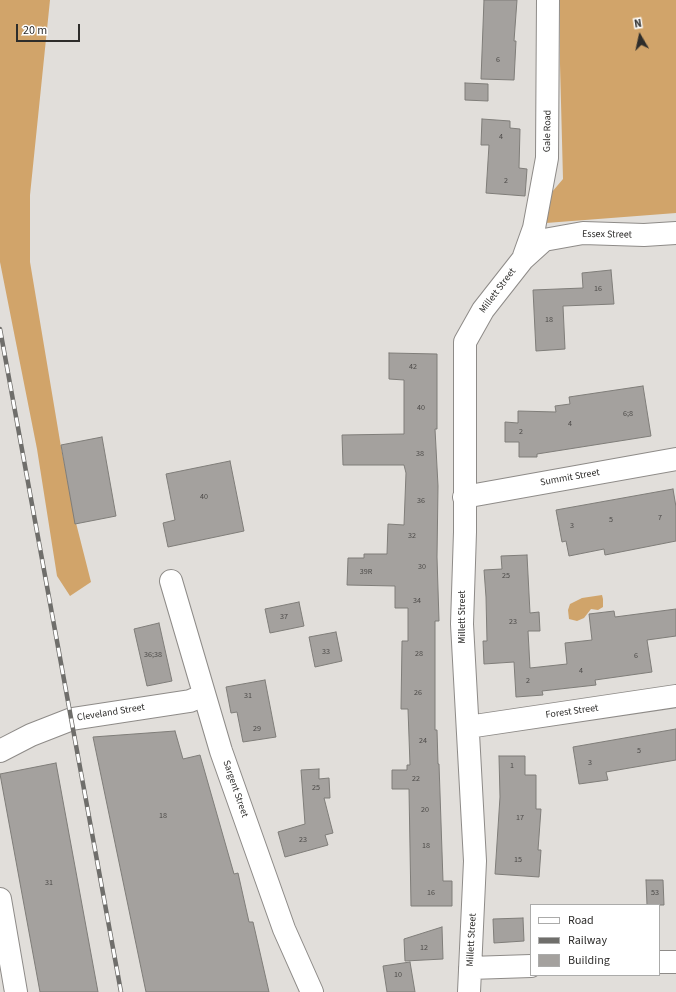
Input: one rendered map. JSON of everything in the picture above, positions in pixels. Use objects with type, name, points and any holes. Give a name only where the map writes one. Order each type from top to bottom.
[{"type":"street","name":"Gale Road","points":[[523,259],[534,228],[547,158],[548,0]]},
{"type":"street","name":"Essex Street","points":[[523,259],[544,240],[583,234],[644,235],[676,233]]},
{"type":"street","name":"Millett Street","points":[[469,992],[475,860],[462,624],[465,342],[483,310],[523,259]]},
{"type":"street","name":"Summit Street","points":[[464,497],[676,459]]},
{"type":"street","name":"Sargent Street","points":[[171,581],[204,695],[284,929],[312,992]]},
{"type":"street","name":"Cleveland Street","points":[[0,751],[31,735],[72,719],[190,701],[204,695]]},
{"type":"street","name":"Forest Street","points":[[468,727],[676,696]]},
{"type":"street","points":[[0,899],[16,992]]},
{"type":"street","points":[[660,962],[676,962]]},
{"type":"street","points":[[470,968],[530,966]]},
{"type":"shaded area","points":[[0,0],[50,0],[30,195],[30,262],[61,447],[76,523],[91,582],[70,596],[57,576],[37,449],[0,262]]},
{"type":"shaded area","points":[[560,0],[676,0],[676,213],[546,223],[546,199],[563,179]]},
{"type":"shaded area","points":[[602,595],[603,607],[598,610],[591,609],[584,618],[577,621],[569,619],[568,610],[570,604],[582,598]]},
{"type":"building","points":[[484,0],[517,0],[514,41],[516,41],[514,80],[481,79]]},
{"type":"building","points":[[465,83],[488,84],[488,101],[465,100]]},
{"type":"building","points":[[482,119],[510,121],[510,128],[520,129],[519,168],[527,169],[525,196],[486,193],[489,145],[481,145]]},
{"type":"building","points":[[611,270],[614,304],[563,306],[565,349],[536,351],[533,290],[583,288],[582,273]]},
{"type":"building","points":[[389,353],[437,354],[437,429],[435,429],[438,486],[437,557],[439,621],[435,621],[435,730],[437,730],[439,764],[443,881],[452,881],[452,906],[411,906],[409,789],[392,789],[392,770],[407,770],[407,765],[410,765],[408,709],[401,709],[402,641],[408,641],[408,608],[395,608],[395,586],[347,585],[348,558],[364,558],[364,554],[387,554],[388,524],[404,525],[406,473],[404,465],[343,465],[342,435],[404,434],[404,380],[389,379]]},
{"type":"building","points":[[643,386],[651,436],[537,454],[537,457],[519,457],[519,442],[505,442],[505,422],[518,423],[518,411],[556,412],[555,406],[570,404],[569,397]]},
{"type":"building","points":[[102,437],[116,516],[75,524],[61,445]]},
{"type":"building","points":[[230,461],[244,531],[168,547],[163,523],[175,520],[166,474]]},
{"type":"building","points":[[673,489],[676,507],[676,541],[605,555],[604,549],[569,556],[566,541],[562,542],[556,510]]},
{"type":"building","points":[[527,555],[530,613],[539,612],[540,631],[528,631],[530,668],[567,664],[565,643],[592,640],[589,614],[614,611],[615,617],[676,609],[676,636],[647,640],[652,672],[595,680],[596,685],[542,691],[543,695],[516,697],[514,662],[484,664],[483,641],[487,641],[484,570],[502,569],[501,556]]},
{"type":"building","points":[[299,602],[304,626],[270,633],[265,609]]},
{"type":"building","points":[[159,623],[172,681],[147,686],[134,629]]},
{"type":"building","points":[[336,632],[342,661],[315,667],[309,637]]},
{"type":"building","points":[[265,680],[276,737],[243,742],[237,712],[231,713],[226,687]]},
{"type":"building","points":[[676,729],[676,760],[606,772],[608,780],[579,784],[573,747]]},
{"type":"building","points":[[175,731],[183,759],[200,755],[234,874],[238,873],[249,922],[253,922],[269,992],[146,992],[93,737]]},
{"type":"building","points":[[499,756],[525,756],[525,775],[536,775],[536,809],[541,809],[538,850],[541,850],[539,877],[495,874],[500,797]]},
{"type":"building","points":[[56,763],[98,992],[40,992],[0,774]]},
{"type":"building","points":[[319,769],[319,779],[329,778],[330,798],[324,798],[333,833],[325,835],[328,845],[285,857],[278,832],[305,824],[301,770]]},
{"type":"building","points":[[646,880],[663,880],[664,905],[647,904]]},
{"type":"building","points":[[523,918],[524,941],[494,943],[493,919]]},
{"type":"building","points":[[442,927],[443,959],[405,961],[404,939]]},
{"type":"building","points":[[410,962],[415,992],[387,992],[383,966]]},
{"type":"railway","points":[[0,329],[121,992]]}]
